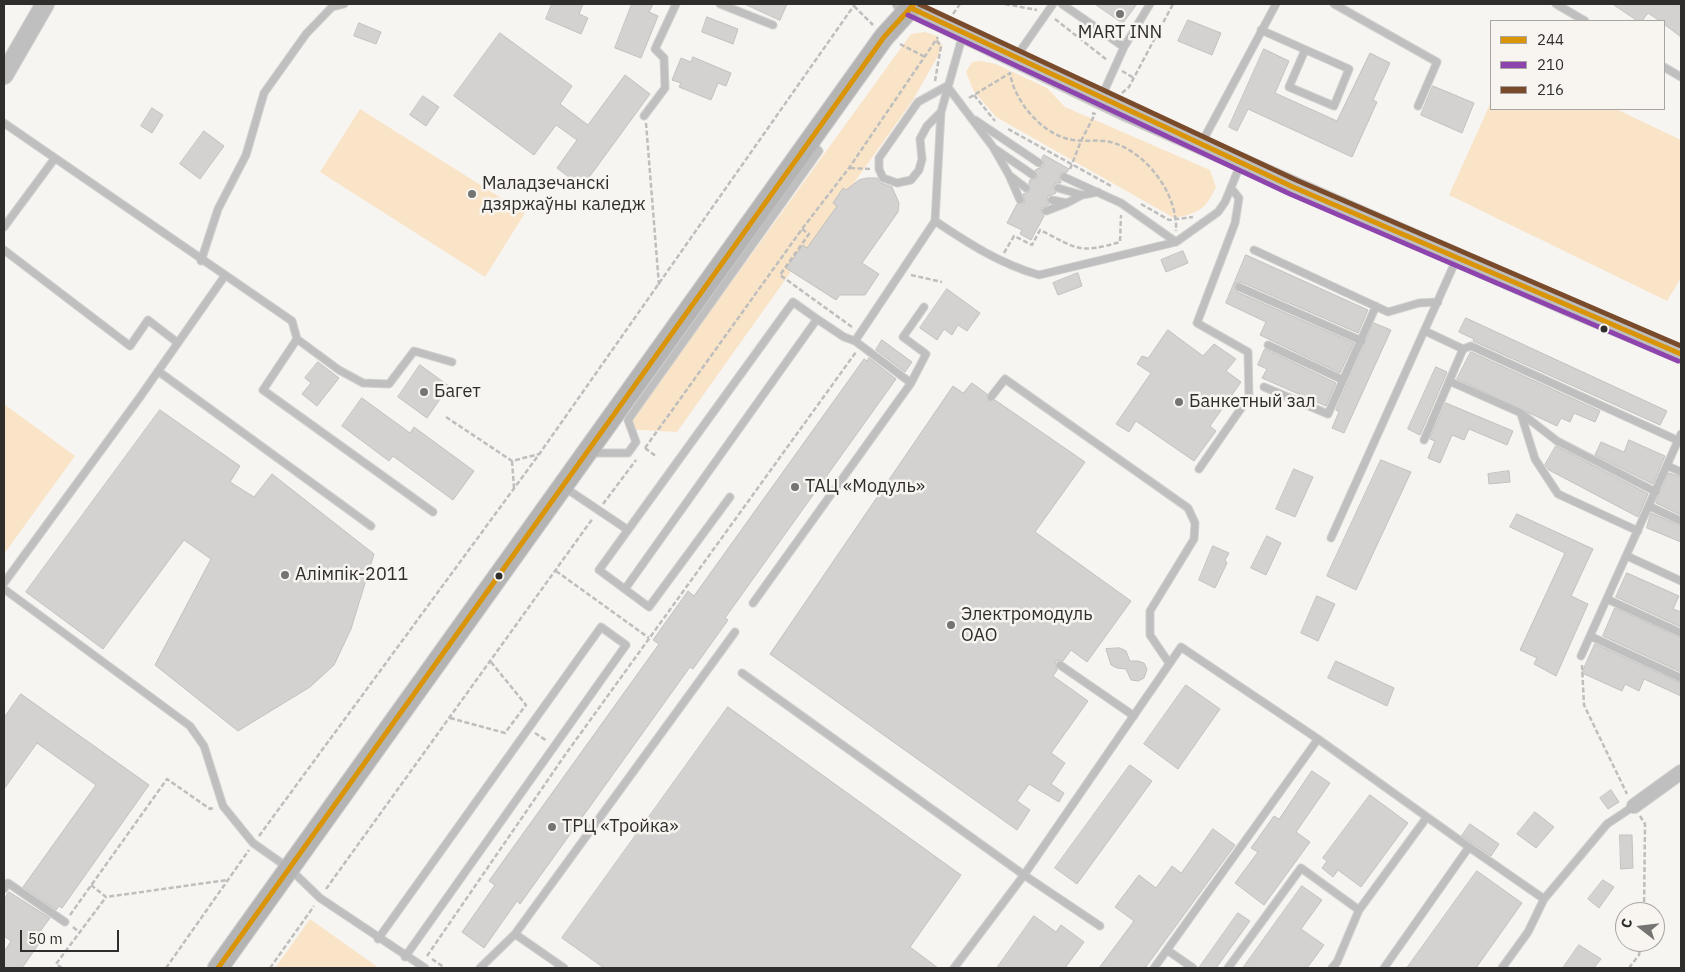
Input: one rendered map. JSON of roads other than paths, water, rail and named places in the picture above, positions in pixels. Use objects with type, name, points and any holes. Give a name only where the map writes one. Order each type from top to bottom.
[{"type":"main road","points":[[218,968],[810,141],[888,37],[907,5]]},
{"type":"street","points":[[6,67],[45,4]]},
{"type":"street","points":[[907,5],[941,32],[963,34],[1013,65],[1106,101],[1241,163],[1681,354]]},
{"type":"street","points":[[1634,806],[1681,772]]},
{"type":"lane","points":[[201,261],[218,209],[246,155],[264,93],[306,34],[332,7],[344,4]]},
{"type":"lane","points":[[644,116],[665,88],[664,58],[655,49],[676,4]]},
{"type":"lane","points":[[720,4],[773,25]]},
{"type":"lane","points":[[1013,65],[1053,4]]},
{"type":"lane","points":[[1062,4],[1124,47]]},
{"type":"lane","points":[[1106,101],[1116,66],[1124,47],[1150,4]]},
{"type":"lane","points":[[1201,144],[1276,4]]},
{"type":"lane","points":[[1334,4],[1437,62],[1418,106]]},
{"type":"lane","points":[[1556,4],[1583,20]]},
{"type":"lane","points":[[1261,30],[1349,69],[1334,106],[1289,87],[1306,50]]},
{"type":"lane","points":[[858,343],[935,221],[941,112],[963,34]]},
{"type":"lane","points":[[1665,68],[1681,77]]},
{"type":"lane","points":[[941,112],[927,126],[920,139],[922,159],[919,170],[911,180],[897,184],[883,178],[878,170],[879,158],[918,102],[947,86]]},
{"type":"lane","points":[[947,86],[992,147],[1009,175],[1020,200]]},
{"type":"lane","points":[[968,116],[1039,163]]},
{"type":"lane","points":[[4,123],[224,277],[292,321],[297,340],[339,370],[363,383],[389,384],[414,351],[452,362]]},
{"type":"lane","points":[[589,452],[628,453],[636,442],[628,420],[819,151],[810,141]]},
{"type":"lane","points":[[992,147],[1033,175]]},
{"type":"lane","points":[[4,227],[54,158]]},
{"type":"lane","points":[[935,221],[981,251],[1039,275],[1176,242],[1218,212],[1231,188],[1241,163]]},
{"type":"lane","points":[[1009,175],[1026,188]]},
{"type":"lane","points":[[1066,178],[1121,203],[1176,242]]},
{"type":"lane","points":[[1058,188],[1082,195]]},
{"type":"lane","points":[[1199,469],[1249,397],[1248,352],[1197,323],[1235,223],[1239,198],[1231,188]]},
{"type":"lane","points":[[1046,211],[1068,203],[1082,195],[1098,192]]},
{"type":"lane","points":[[1052,200],[1068,203]]},
{"type":"lane","points":[[4,250],[130,346],[148,320],[178,343]]},
{"type":"lane","points":[[1254,250],[1388,312],[1419,303],[1438,302]]},
{"type":"lane","points":[[1331,538],[1457,258]]},
{"type":"lane","points":[[4,583],[224,277]]},
{"type":"lane","points":[[1239,287],[1362,341]]},
{"type":"lane","points":[[730,497],[649,607],[599,570],[793,302],[844,337],[858,343],[911,383]]},
{"type":"lane","points":[[1264,387],[1328,414],[1376,306]]},
{"type":"lane","points":[[753,603],[911,383],[926,354],[903,337],[924,307]]},
{"type":"lane","points":[[624,589],[818,319]]},
{"type":"lane","points":[[1425,331],[1463,349]]},
{"type":"lane","points":[[297,340],[263,390],[433,512]]},
{"type":"lane","points":[[1268,345],[1343,380]]},
{"type":"lane","points":[[1424,440],[1463,349],[1471,346],[1680,438],[1581,656]]},
{"type":"lane","points":[[158,371],[371,526]]},
{"type":"lane","points":[[991,397],[1005,379],[1188,508],[1195,523],[1194,540],[1150,611],[1150,635],[1169,663]]},
{"type":"lane","points":[[1449,381],[1521,413],[1557,441],[1656,492]]},
{"type":"lane","points":[[1521,413],[1535,459],[1558,494],[1638,532]]},
{"type":"lane","points":[[1668,466],[1681,472]]},
{"type":"lane","points":[[563,486],[628,530]]},
{"type":"lane","points":[[1649,506],[1681,521]]},
{"type":"lane","points":[[1627,556],[1681,581]]},
{"type":"lane","points":[[4,589],[190,726],[204,746],[223,806],[254,843],[290,869],[320,898],[405,957],[425,968]]},
{"type":"lane","points":[[1607,599],[1681,633]]},
{"type":"lane","points":[[378,938],[601,627],[626,645],[405,957]]},
{"type":"lane","points":[[480,968],[515,934],[735,632]]},
{"type":"lane","points":[[1590,636],[1681,678]]},
{"type":"lane","points":[[954,968],[1024,875],[1181,647],[1318,739],[1544,900]]},
{"type":"lane","points":[[1060,665],[1134,716]]},
{"type":"lane","points":[[742,672],[1024,875],[1100,926]]},
{"type":"lane","points":[[1154,968],[1318,739]]},
{"type":"lane","points":[[1502,968],[1528,932],[1544,900],[1607,824],[1634,806]]},
{"type":"lane","points":[[1332,968],[1359,910],[1427,817]]},
{"type":"lane","points":[[1384,968],[1469,847]]},
{"type":"lane","points":[[1228,968],[1301,868],[1359,910]]},
{"type":"lane","points":[[4,889],[8,883],[65,922]]},
{"type":"lane","points":[[515,934],[564,968]]},
{"type":"lane","points":[[1167,950],[1192,968]]},
{"type":"place","name":"MART INN","points":[[1120,14]]},
{"type":"place","name":"Маладзечанскі дзяржаўны каледж","points":[[472,194]]},
{"type":"place","name":"Багет","points":[[424,392]]},
{"type":"place","name":"Банкетный зал","points":[[1179,402]]},
{"type":"place","name":"ТАЦ «Модуль»","points":[[795,487]]},
{"type":"place","name":"Алімпік-2011","points":[[285,575]]},
{"type":"place","name":"Электромодуль ОАО","points":[[951,625]]},
{"type":"place","name":"ТРЦ «Тройка»","points":[[552,827]]}]
